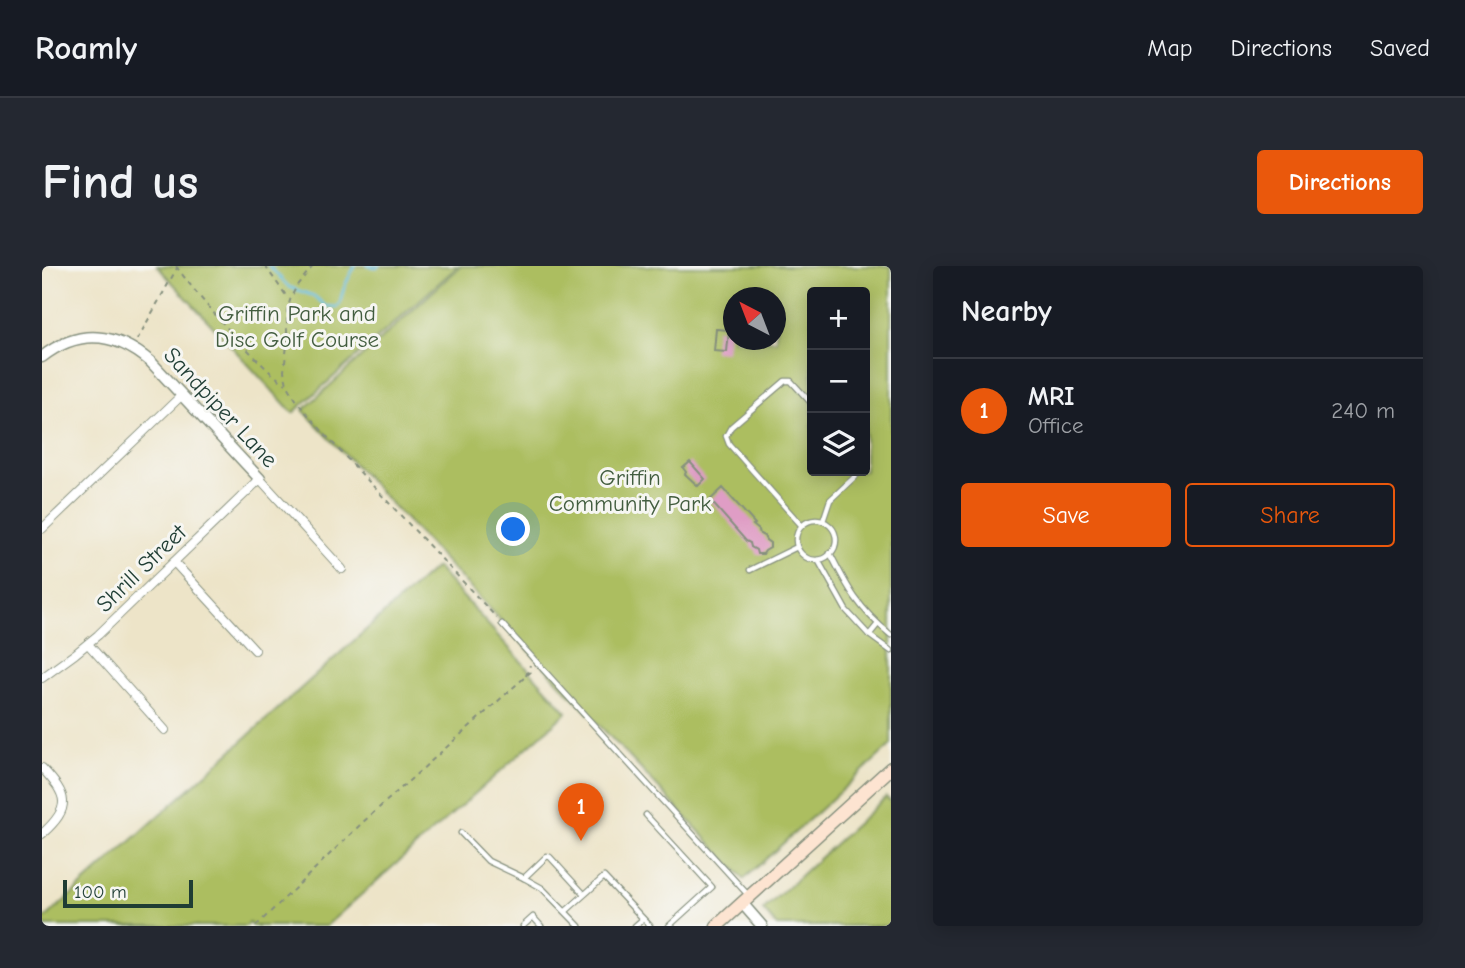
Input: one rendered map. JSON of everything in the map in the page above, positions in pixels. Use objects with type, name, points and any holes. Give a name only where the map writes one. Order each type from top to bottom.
[{"type":"main road","points":[[717,926],[891,768]]},
{"type":"street","name":"Sandpiper Lane","points":[[42,357],[62,344],[86,338],[110,338],[133,348],[151,362],[342,569]]},
{"type":"street","points":[[42,529],[182,395]]},
{"type":"street","name":"Shrill Street","points":[[42,678],[88,644],[260,479]]},
{"type":"street","points":[[174,562],[255,650]]},
{"type":"street","points":[[88,644],[166,730]]},
{"type":"street","points":[[42,768],[60,790],[63,803],[58,818],[42,834]]},
{"type":"street","points":[[746,900],[762,926]]},
{"type":"lane","points":[[802,526],[729,444],[726,436],[731,427],[785,381],[791,381],[807,399]]},
{"type":"lane","points":[[823,522],[830,500],[856,476]]},
{"type":"lane","points":[[812,520],[823,522],[828,524],[835,534],[835,545],[830,553],[818,560],[805,557],[797,547],[796,536],[802,526],[812,520]]},
{"type":"lane","points":[[750,570],[797,547]]},
{"type":"lane","points":[[830,553],[859,604],[891,635]]},
{"type":"lane","points":[[818,560],[846,610],[869,635],[891,650]]},
{"type":"lane","points":[[502,624],[746,900]]},
{"type":"lane","points":[[869,635],[878,624]]},
{"type":"lane","points":[[646,815],[712,887],[669,926]]},
{"type":"lane","points":[[461,833],[488,861],[542,888],[579,926]]},
{"type":"lane","points":[[524,878],[547,856],[584,894]]},
{"type":"lane","points":[[566,911],[604,877],[650,926]]},
{"type":"lane","points":[[523,926],[533,917],[541,926]]},
{"type":"lane","points":[[635,926],[643,919]]},
{"type":"path","points":[[265,266],[285,294],[291,297]]},
{"type":"path","points":[[313,266],[291,297],[284,371],[287,384],[298,403],[320,429],[502,624]]},
{"type":"path","points":[[133,348],[177,267],[225,326],[273,376],[287,384]]},
{"type":"path","points":[[526,677],[534,659]]},
{"type":"path","points":[[256,926],[362,823],[539,665]]},
{"type":"green space","name":"Griffin Park and Disc Golf Course","points":[[157,266],[458,266],[293,413]]},
{"type":"green space","name":"Griffin Community Park","points":[[461,266],[891,266],[891,745],[744,879],[303,410]]},
{"type":"green space","points":[[436,567],[567,712],[326,926],[252,926],[249,923],[246,926],[42,926],[42,921]]},
{"type":"green space","points":[[886,797],[891,802],[891,926],[777,926],[763,910]]},
{"type":"building","points":[[716,329],[723,330],[723,350],[727,352],[714,351]]},
{"type":"building","points":[[690,462],[705,479],[698,486],[685,474],[683,468]]},
{"type":"building","points":[[723,488],[770,543],[770,548],[763,554],[757,554],[710,500]]},
{"type":"waterway","points":[[269,266],[289,287],[314,296],[326,306],[337,307],[355,266]]},
{"type":"waterway","points":[[368,266],[379,266]]},
{"type":"place","name":"MRI","points":[[581,841]]}]
